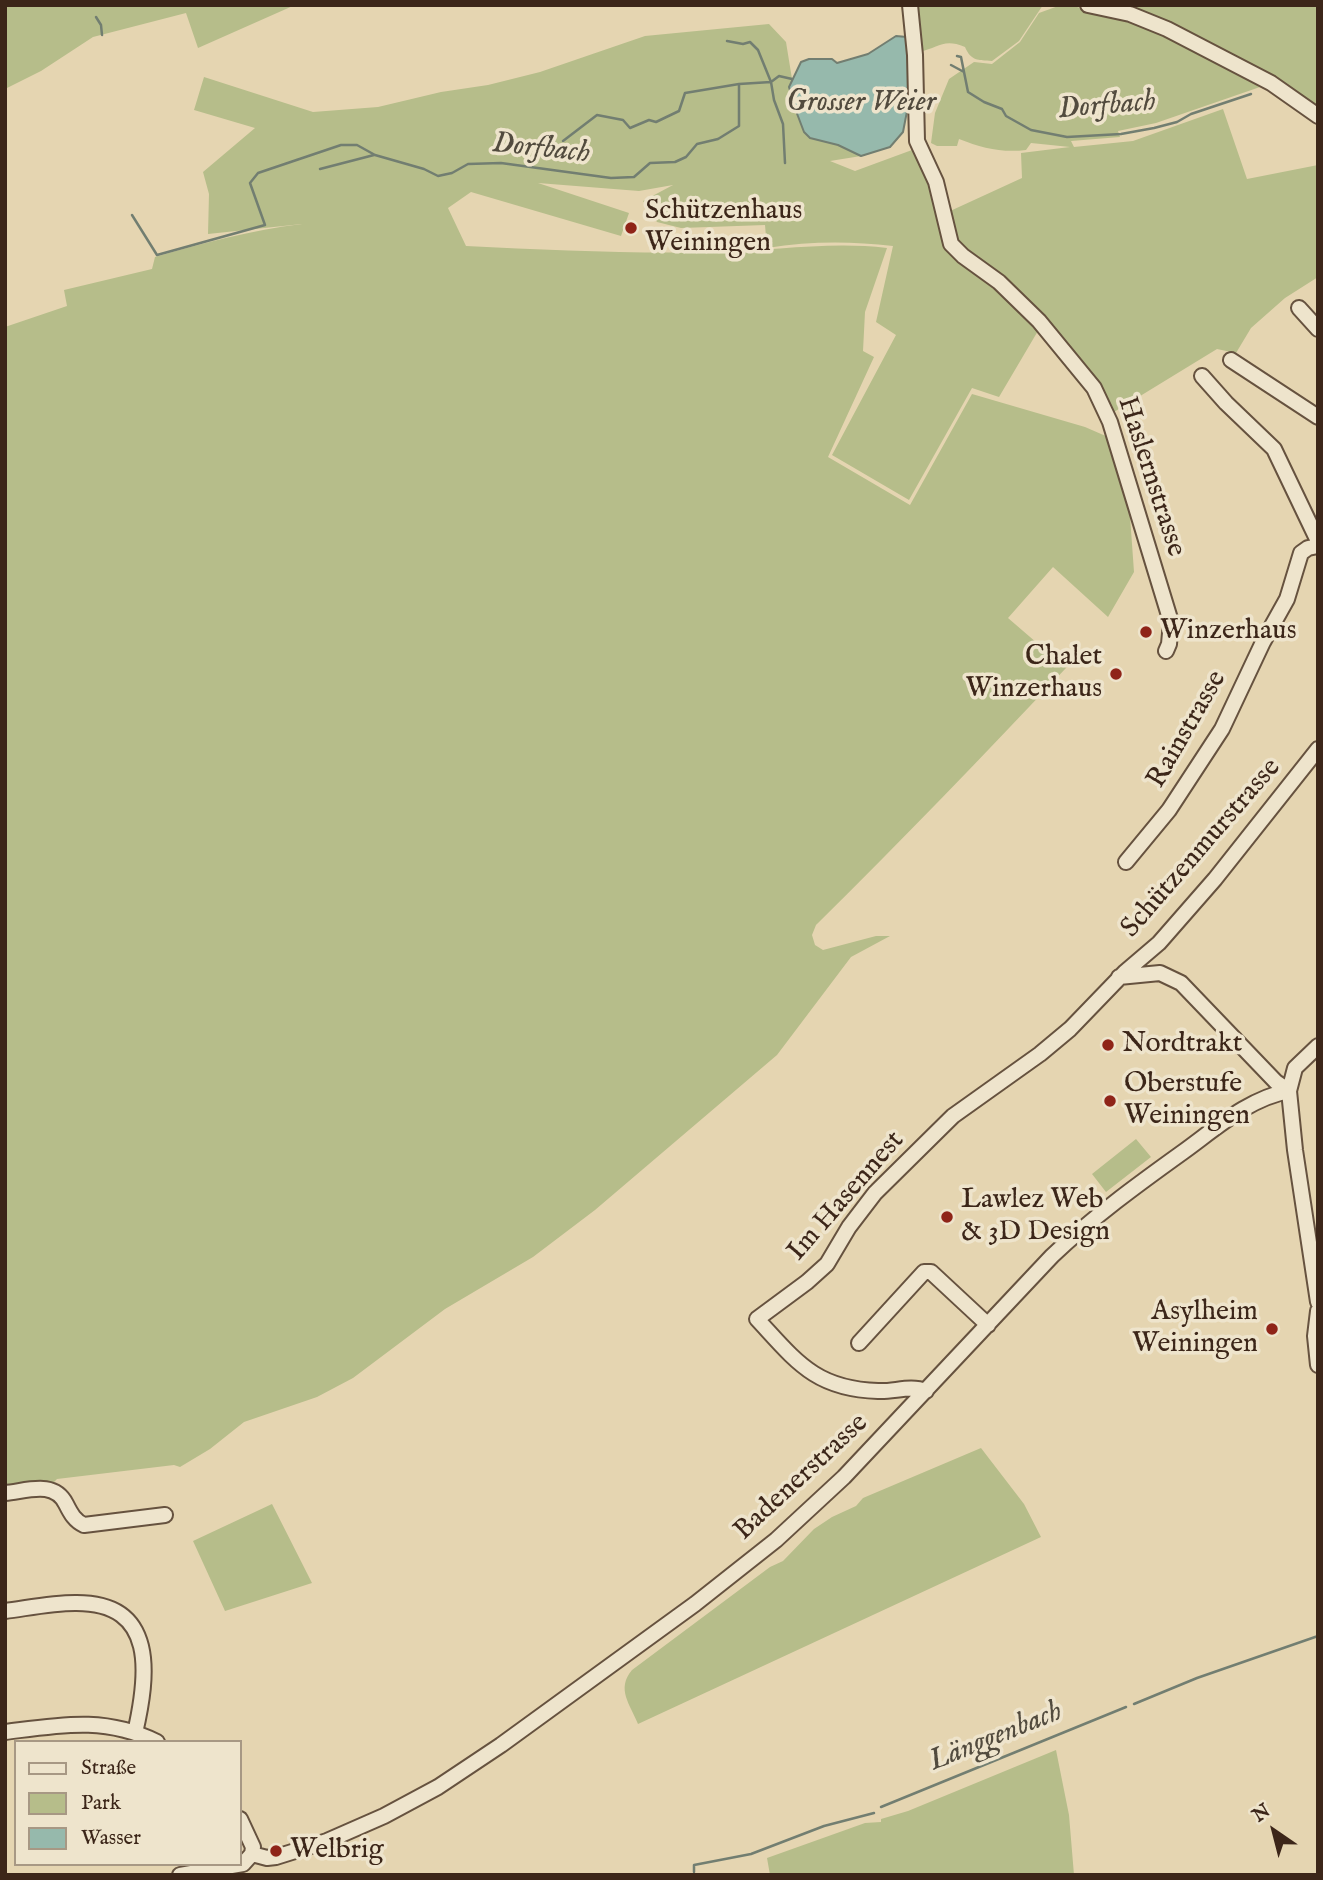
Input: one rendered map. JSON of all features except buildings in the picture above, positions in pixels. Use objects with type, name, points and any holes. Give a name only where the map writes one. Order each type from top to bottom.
[{"type":"street","name":"Haslernstrasse","points":[[911,5],[917,141],[936,182],[949,238],[957,251],[999,282],[1040,321],[1079,369],[1099,399],[1110,422],[1171,622],[1166,651]]},
{"type":"street","points":[[1088,5],[1130,14],[1167,29],[1271,83],[1318,116]]},
{"type":"street","points":[[1299,308],[1318,329]]},
{"type":"street","points":[[1231,360],[1318,417]]},
{"type":"street","points":[[1202,376],[1274,449],[1318,544]]},
{"type":"street","name":"Rainstrasse","points":[[1126,862],[1169,810],[1222,730],[1263,642],[1287,599],[1301,553],[1318,544]]},
{"type":"street","name":"Schützenmurstrasse","points":[[1119,978],[1149,953],[1179,921],[1318,749]]},
{"type":"street","points":[[1119,978],[1160,973],[1181,983],[1276,1082],[1289,1091]]},
{"type":"street","name":"Im Hasennest","points":[[926,1391],[917,1388],[877,1391],[826,1381],[806,1370],[757,1319],[827,1264],[849,1227],[875,1194],[936,1132],[953,1116],[1040,1055],[1070,1029],[1119,978]]},
{"type":"street","points":[[1318,1046],[1295,1068],[1289,1091],[1318,1302]]},
{"type":"street","name":"Badenerstrasse","points":[[251,1854],[267,1858],[284,1855],[346,1833],[431,1791],[491,1752],[695,1604],[776,1540],[844,1477],[1052,1256],[1100,1213],[1257,1101],[1289,1091]]},
{"type":"street","points":[[859,1343],[924,1272],[931,1272],[988,1325]]},
{"type":"street","points":[[1318,1311],[1315,1336],[1318,1365]]},
{"type":"street","points":[[5,1493],[48,1488],[60,1495],[73,1516],[84,1525],[165,1515]]},
{"type":"street","points":[[5,1611],[75,1603],[96,1604],[117,1611],[132,1627],[142,1644],[145,1673],[142,1705],[135,1733]]},
{"type":"street","points":[[5,1732],[90,1723],[135,1733],[152,1740]]},
{"type":"street","points":[[242,1823],[251,1839],[251,1854],[242,1864]]},
{"type":"street","points":[[180,1875],[237,1866]]},
{"type":"green space","points":[[5,5],[295,5],[198,48],[186,13],[93,37],[41,71],[5,89]]},
{"type":"green space","points":[[914,5],[1043,5],[1019,41],[992,61],[976,59],[965,47],[951,43],[919,52]]},
{"type":"green space","points":[[1061,5],[1070,5],[1146,27],[1198,51],[1260,87],[1156,123],[1118,131],[1120,137],[1071,141],[1074,147],[1133,141],[1223,109],[1247,179],[1318,165],[1318,277],[1285,298],[1251,328],[1236,353],[1217,349],[1114,412],[1045,319],[999,397],[972,388],[909,500],[832,455],[896,335],[876,322],[893,246],[830,243],[767,248],[765,225],[681,228],[657,222],[643,201],[673,185],[639,191],[538,183],[629,213],[621,236],[471,192],[448,208],[466,246],[654,252],[738,251],[823,246],[887,248],[865,312],[863,351],[874,357],[828,457],[910,505],[972,394],[1085,427],[1108,437],[1130,516],[1134,572],[1108,617],[1053,567],[1008,618],[1066,668],[816,925],[812,935],[815,945],[823,950],[876,936],[890,936],[851,957],[777,1055],[595,1210],[533,1257],[445,1309],[353,1378],[317,1397],[244,1422],[210,1449],[180,1467],[174,1465],[57,1479],[48,1488],[5,1493],[5,327],[67,306],[64,290],[152,269],[155,257],[246,233],[302,224],[208,234],[209,194],[203,172],[255,128],[194,110],[204,77],[313,112],[378,107],[540,72],[645,36],[769,24],[786,42],[792,79],[789,87],[805,132],[814,139],[838,145],[861,156],[830,161],[855,171],[912,150],[948,212],[1022,178],[1021,153],[1070,147],[1031,143],[1026,150],[1009,151],[959,139],[957,146],[937,146],[931,143],[935,113],[949,79],[974,62],[992,64],[1020,42],[1039,13]]},
{"type":"green space","points":[[1110,5],[1318,5],[1318,111]]},
{"type":"green space","points":[[1136,1139],[1151,1157],[1106,1192],[1092,1174]]},
{"type":"green space","points":[[981,1448],[1024,1504],[1041,1537],[638,1724],[625,1690],[627,1677],[632,1670],[770,1567],[783,1561],[814,1529],[832,1517],[856,1506],[863,1498]]},
{"type":"green space","points":[[272,1504],[312,1583],[225,1611],[193,1541]]},
{"type":"green space","points":[[1056,1750],[1069,1815],[1074,1875],[770,1875],[767,1858],[865,1823],[881,1822],[881,1819],[908,1811]]},
{"type":"water","name":"Grosser Weier","points":[[896,36],[907,37],[910,47],[908,106],[903,132],[890,147],[861,156],[838,145],[810,138],[804,132],[789,87],[801,62],[809,59],[832,59],[837,63],[868,54]]},
{"type":"waterway","points":[[96,17],[101,25],[102,35]]},
{"type":"waterway","points":[[727,41],[743,44],[750,42],[758,50],[783,124],[785,163]]},
{"type":"waterway","name":"Dorfbach","points":[[957,56],[961,57],[968,92],[1002,109],[1006,116],[1031,130],[1067,137],[1121,134],[1154,128],[1251,94]]},
{"type":"waterway","points":[[951,65],[964,72]]},
{"type":"waterway","points":[[563,141],[597,115],[623,120],[630,128],[649,120],[656,122],[679,111],[685,93],[771,82],[779,76],[792,79]]},
{"type":"waterway","name":"Dorfbach","points":[[132,215],[157,255],[265,225],[250,183],[258,173],[341,145],[357,145],[375,155],[424,169],[438,176],[452,173],[468,164],[501,163],[611,178],[634,177],[650,163],[675,162],[686,157],[697,144],[718,139],[739,126],[739,84]]},
{"type":"waterway","points":[[320,169],[374,155]]},
{"type":"waterway","points":[[1134,1704],[1197,1678],[1318,1636]]},
{"type":"waterway","name":"Länggenbach","points":[[881,1807],[1126,1707]]},
{"type":"waterway","points":[[694,1872],[694,1865],[751,1854],[824,1826],[874,1813]]},
{"type":"place","name":"Schützenhaus Weiningen","points":[[631,228]]},
{"type":"place","name":"Winzerhaus","points":[[1146,632]]},
{"type":"place","name":"Chalet Winzerhaus","points":[[1116,674]]},
{"type":"place","name":"Nordtrakt","points":[[1108,1045]]},
{"type":"place","name":"Oberstufe Weiningen","points":[[1110,1101]]},
{"type":"place","name":"Lawlez Web & 3D Design","points":[[947,1217]]},
{"type":"place","name":"Asylheim Weiningen","points":[[1272,1329]]},
{"type":"place","name":"Welbrig","points":[[276,1851]]}]
